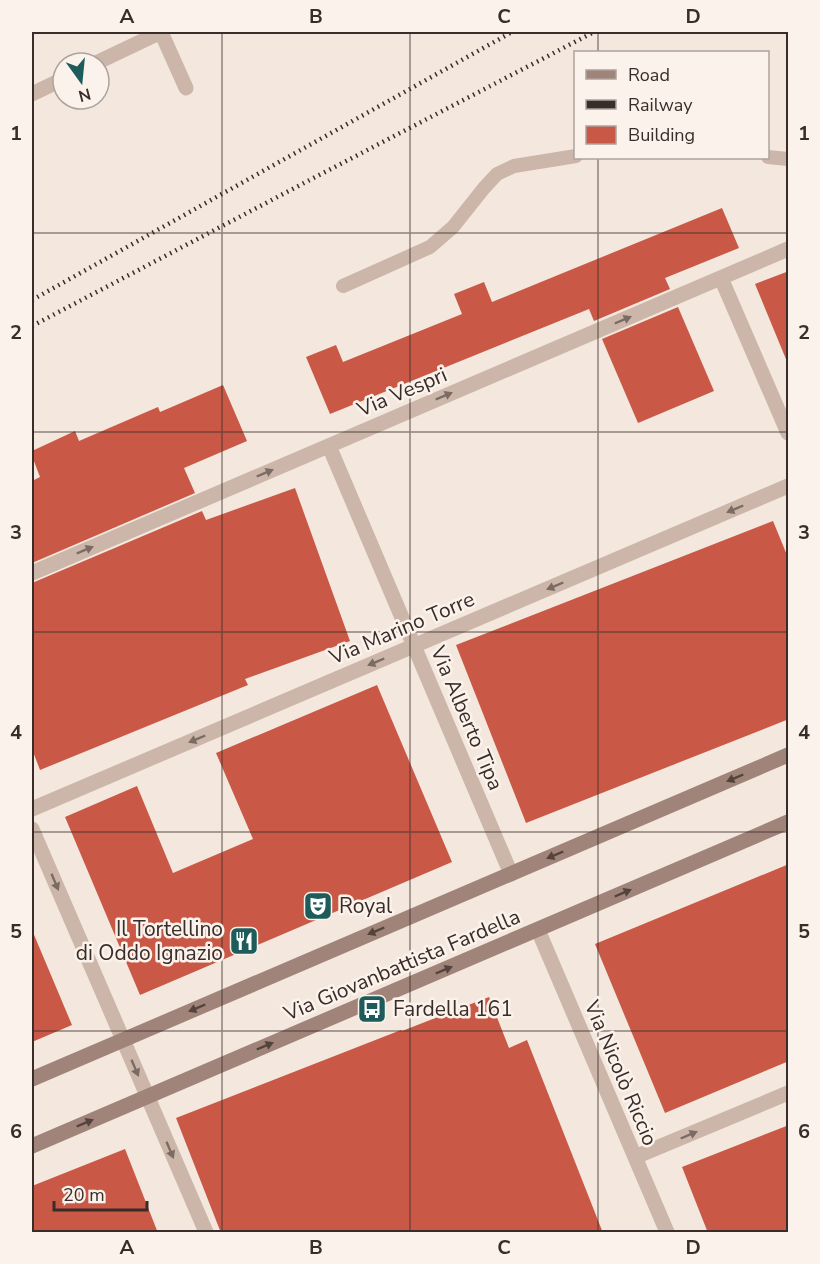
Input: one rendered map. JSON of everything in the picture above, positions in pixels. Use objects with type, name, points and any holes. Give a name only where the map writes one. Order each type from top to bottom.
[{"type":"main road","name":"Via Giovanbattista Fardella","points":[[32,1079],[789,755]]},
{"type":"main road","name":"Via Giovanbattista Fardella","points":[[32,1146],[789,822]]},
{"type":"street","points":[[111,56],[161,32],[186,88]]},
{"type":"street","points":[[32,94],[51,85]]},
{"type":"street","name":"Via Vespri","points":[[32,573],[789,249]]},
{"type":"street","points":[[721,278],[789,433]]},
{"type":"street","name":"Via Alberto Tipa","points":[[328,446],[511,874]]},
{"type":"street","name":"Via Marino Torre","points":[[32,809],[789,486]]},
{"type":"street","points":[[32,829],[206,1233]]},
{"type":"street","name":"Via Nicolò Riccio","points":[[537,930],[667,1233]]},
{"type":"street","points":[[635,1157],[789,1093]]},
{"type":"lane","points":[[343,286],[430,247],[453,227],[498,174],[514,166],[574,156]]},
{"type":"lane","points":[[769,157],[789,159]]},
{"type":"building","points":[[722,208],[739,248],[665,278],[670,289],[594,321],[589,309],[330,414],[306,357],[336,345],[343,362],[462,314],[454,294],[484,282],[492,302]]},
{"type":"building","points":[[789,271],[789,364],[788,364],[755,284]]},
{"type":"building","points":[[678,307],[714,391],[638,423],[602,339]]},
{"type":"building","points":[[223,385],[247,441],[184,468],[195,493],[32,563],[32,481],[40,477],[32,451],[75,431],[79,441],[158,407],[160,412]]},
{"type":"building","points":[[295,488],[350,641],[245,679],[248,685],[40,770],[32,749],[32,583],[202,511],[206,520]]},
{"type":"building","points":[[773,521],[789,560],[789,719],[526,823],[456,645]]},
{"type":"building","points":[[377,685],[452,862],[140,995],[65,817],[137,786],[173,873],[253,839],[216,753]]},
{"type":"building","points":[[789,864],[789,1061],[665,1113],[595,944]]},
{"type":"building","points":[[32,930],[72,1025],[32,1042]]},
{"type":"building","points":[[489,997],[509,1048],[527,1040],[603,1233],[221,1233],[176,1118]]},
{"type":"building","points":[[789,1125],[789,1233],[708,1233],[682,1167]]},
{"type":"building","points":[[125,1149],[158,1233],[32,1233],[32,1186]]},
{"type":"railway","points":[[32,300],[512,32]]},
{"type":"railway","points":[[32,326],[594,32]]},
{"type":"place","name":"Royal","points":[[318,906]]},
{"type":"place","name":"Il Tortellino di Oddo Ignazio","points":[[244,941]]},
{"type":"place","name":"Fardella 161","points":[[372,1009]]}]
